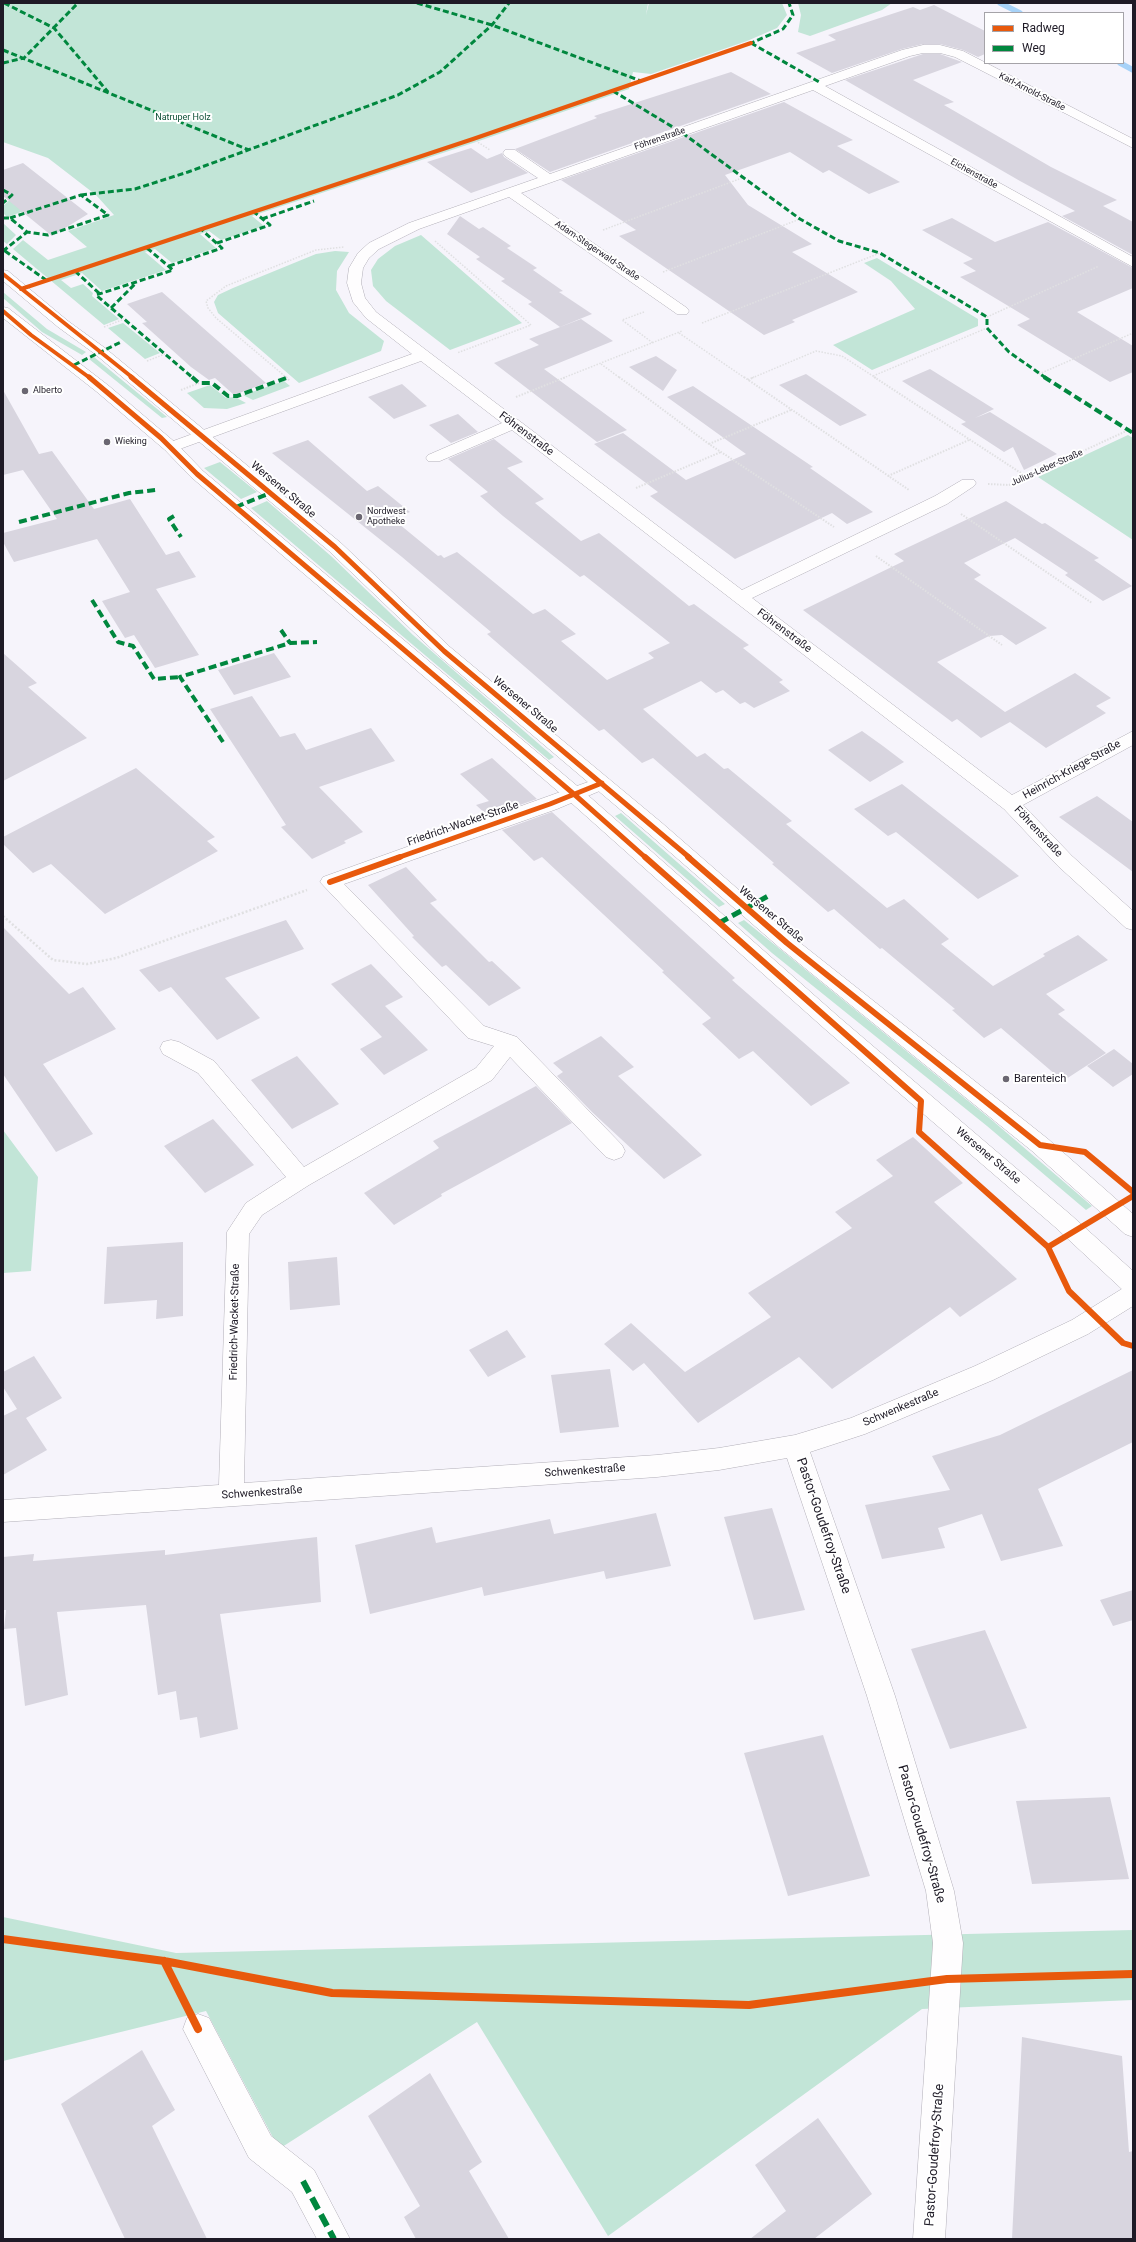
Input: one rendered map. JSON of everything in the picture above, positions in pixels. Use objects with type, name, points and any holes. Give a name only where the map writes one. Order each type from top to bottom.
[{"type":"street","name":"Karl-Arnold-Straße","points":[[814,85],[906,53],[923,49],[940,49],[959,54],[1133,144]]},
{"type":"street","name":"Föhrenstraße","points":[[814,85],[414,226],[374,246],[363,256],[356,268],[354,283],[358,299],[371,315],[427,359],[1011,804],[1065,861],[1133,922]]},
{"type":"street","name":"Eichenstraße","points":[[814,85],[1127,260]]},
{"type":"street","points":[[510,153],[548,179]]},
{"type":"street","name":"Adam-Stegerwald-Straße","points":[[511,192],[640,280],[682,311]]},
{"type":"street","name":"Wersener Straße","points":[[3,274],[63,324],[100,351],[335,547],[444,651],[602,783],[787,943],[1040,1145],[1133,1228]]},
{"type":"street","name":"Wersener Straße","points":[[3,311],[31,335],[74,365],[171,448],[208,484],[575,795],[833,1024],[1063,1221],[1133,1285]]},
{"type":"street","points":[[171,448],[308,397],[427,359]]},
{"type":"street","points":[[434,458],[513,424]]},
{"type":"street","points":[[740,597],[936,503],[968,483]]},
{"type":"street","name":"Heinrich-Kriege-Straße","points":[[1011,804],[1133,737]]},
{"type":"street","name":"Friedrich-Wacket-Straße","points":[[330,882],[575,795],[602,783]]},
{"type":"street","points":[[330,882],[476,1032],[509,1043],[614,1151]]},
{"type":"street","name":"Friedrich-Wacket-Straße","points":[[231,1495],[238,1232],[254,1209],[301,1179],[484,1074],[509,1043]]},
{"type":"street","points":[[171,1048],[206,1067],[301,1179]]},
{"type":"street","name":"Schwenkestraße","points":[[3,1511],[657,1466],[719,1459],[795,1446],[863,1424],[984,1373],[1080,1327],[1133,1294]]},
{"type":"street","name":"Pastor-Goudefroy-Straße","points":[[795,1446],[881,1696],[940,1891],[948,1950],[929,2239]]},
{"type":"street","points":[[198,2029],[260,2147],[303,2181],[334,2239]]},
{"type":"path","points":[[579,239],[742,178]]},
{"type":"path","points":[[640,280],[800,219]]},
{"type":"path","points":[[414,226],[425,232],[531,325],[427,359]]},
{"type":"path","points":[[308,397],[216,318],[208,308],[206,301],[213,294],[226,286],[316,250],[334,247],[374,246]]},
{"type":"path","points":[[701,324],[880,253]]},
{"type":"path","points":[[987,317],[1127,260]]},
{"type":"path","points":[[653,343],[622,320],[669,302]]},
{"type":"path","points":[[103,327],[124,320]]},
{"type":"path","points":[[872,376],[987,328]]},
{"type":"path","points":[[490,406],[684,331]]},
{"type":"path","points":[[678,333],[888,476],[936,503],[1092,603]]},
{"type":"path","points":[[1040,374],[1133,333]]},
{"type":"path","points":[[748,380],[816,351],[829,352],[842,356],[1027,477]]},
{"type":"path","points":[[144,362],[165,354]]},
{"type":"path","points":[[601,364],[709,444],[855,541],[1002,645]]},
{"type":"path","points":[[179,391],[199,383]]},
{"type":"path","points":[[709,444],[791,410]]},
{"type":"path","points":[[888,476],[969,440]]},
{"type":"path","points":[[611,499],[722,452]]},
{"type":"path","points":[[3,916],[53,960],[87,964],[116,958],[330,882]]},
{"type":"path","points":[[164,1961],[198,2029]]},
{"type":"green space","name":"Natruper Holz","points":[[3,3],[648,3],[646,15],[649,3],[782,3],[787,15],[777,28],[747,41],[651,74],[633,72],[629,89],[476,142],[252,216],[264,226],[221,240],[209,231],[200,234],[216,248],[172,263],[155,249],[145,252],[166,270],[102,291],[82,273],[61,280],[71,288],[83,284],[93,293],[92,296],[119,319],[104,325],[13,249],[23,240],[48,260],[87,247],[68,231],[114,215],[96,195],[48,158],[3,142]]},
{"type":"green space","points":[[798,3],[892,3],[882,10],[810,36],[798,32],[801,15]]},
{"type":"green space","points":[[16,194],[33,208],[7,217],[3,213],[3,206]]},
{"type":"green space","points":[[3,223],[16,235],[7,244],[3,241]]},
{"type":"green space","points":[[421,235],[522,323],[450,350],[386,301],[373,286],[371,270],[378,259],[395,246]]},
{"type":"green space","points":[[335,251],[349,252],[337,271],[336,290],[349,313],[384,341],[381,351],[299,383],[218,313],[214,302],[218,295],[233,288],[316,254]]},
{"type":"green space","points":[[877,258],[978,319],[978,326],[872,370],[833,345],[915,309],[891,281],[864,263]]},
{"type":"green space","points":[[3,292],[47,329],[86,352],[82,355],[42,332],[3,298]]},
{"type":"green space","points":[[123,323],[160,353],[145,359],[108,328]]},
{"type":"green space","points":[[94,357],[167,417],[162,418],[89,359]]},
{"type":"green space","points":[[284,381],[290,386],[253,400],[243,395]]},
{"type":"green space","points":[[210,385],[226,398],[235,397],[246,403],[227,409],[204,408],[187,393]]},
{"type":"green space","points":[[1128,435],[1133,438],[1133,540],[1038,477]]},
{"type":"green space","points":[[220,462],[257,492],[241,499],[204,468]]},
{"type":"green space","points":[[267,501],[331,556],[413,635],[554,757],[549,760],[251,508]]},
{"type":"green space","points":[[621,813],[725,904],[719,907],[615,816]]},
{"type":"green space","points":[[744,920],[993,1121],[1092,1206],[1086,1210],[987,1126],[772,953],[738,923]]},
{"type":"green space","points":[[3,1130],[38,1177],[31,1271],[3,1273]]},
{"type":"green space","points":[[3,1917],[176,1953],[1133,1930],[1133,2000],[922,2009],[608,2236],[477,2022],[279,2149],[206,2011],[3,2061]]},
{"type":"building","points":[[934,5],[984,30],[984,54],[978,57],[963,50],[940,44],[923,44],[902,49],[832,73],[796,53],[836,40],[828,35],[913,7],[920,10]]},
{"type":"building","points":[[923,54],[940,54],[962,62],[913,80],[954,102],[944,105],[1051,167],[1117,200],[1103,206],[1133,222],[1133,255],[1062,216],[1075,211],[845,80]]},
{"type":"building","points":[[731,72],[771,94],[550,172],[515,149],[597,118],[594,116]]},
{"type":"building","points":[[784,102],[853,140],[837,146],[900,182],[869,194],[829,170],[823,173],[790,152],[725,175],[748,205],[812,244],[792,252],[858,292],[792,320],[795,322],[764,335],[619,236],[636,230],[561,180]]},
{"type":"building","points":[[471,148],[487,159],[502,153],[504,157],[528,173],[471,193],[427,162]]},
{"type":"building","points":[[23,163],[88,214],[52,236],[3,196],[3,170]]},
{"type":"building","points":[[460,216],[479,229],[483,227],[511,246],[507,248],[537,268],[533,270],[563,291],[559,292],[592,314],[560,327],[528,304],[532,302],[501,281],[505,279],[476,259],[480,257],[447,234]]},
{"type":"building","points":[[952,218],[995,242],[1048,222],[1133,268],[1133,288],[1077,312],[1133,346],[1133,372],[1110,382],[1017,325],[1030,319],[960,277],[976,271],[963,263],[973,259],[922,230]]},
{"type":"building","points":[[162,292],[266,383],[234,395],[215,378],[209,380],[191,367],[142,323],[147,322],[127,304]]},
{"type":"building","points":[[581,319],[613,341],[544,369],[627,430],[597,442],[494,363],[539,345],[529,339]]},
{"type":"building","points":[[656,356],[677,370],[663,391],[629,367]]},
{"type":"building","points":[[930,369],[994,409],[975,418],[990,412],[1057,454],[1024,470],[1013,447],[1004,452],[961,424],[966,422],[902,381]]},
{"type":"building","points":[[806,374],[867,415],[840,426],[779,385]]},
{"type":"building","points":[[402,384],[427,406],[394,419],[368,397]]},
{"type":"building","points":[[693,386],[813,467],[810,468],[873,512],[847,524],[832,513],[735,559],[650,496],[658,492],[594,444],[623,433],[686,480],[746,454],[667,397]]},
{"type":"building","points":[[3,390],[39,454],[52,451],[94,509],[130,499],[166,555],[179,551],[196,577],[156,589],[199,655],[155,668],[134,635],[125,638],[102,601],[130,592],[97,539],[14,562],[3,542],[3,533],[57,519],[23,470],[3,475]]},
{"type":"building","points":[[458,414],[478,432],[451,443],[429,425]]},
{"type":"building","points":[[494,439],[523,462],[507,468],[544,499],[535,503],[581,541],[599,533],[689,606],[694,604],[749,645],[743,648],[783,680],[779,682],[790,691],[754,708],[745,702],[740,704],[723,690],[716,693],[701,681],[643,709],[697,757],[705,753],[724,769],[728,768],[792,821],[786,824],[887,908],[904,899],[949,939],[941,944],[993,986],[1045,956],[1043,954],[1078,935],[1108,960],[1046,994],[1065,1010],[1058,1014],[1106,1053],[1063,1081],[1001,1028],[984,1038],[952,1010],[955,1009],[882,948],[880,949],[834,909],[828,912],[653,758],[642,763],[604,729],[599,731],[487,634],[491,632],[402,557],[272,453],[308,440],[367,491],[378,486],[410,512],[393,519],[438,556],[441,555],[444,558],[457,552],[533,614],[545,609],[576,634],[561,641],[607,680],[654,658],[648,653],[670,643],[584,575],[580,577],[503,516],[480,496],[488,492],[448,459]]},
{"type":"building","points":[[1006,501],[1042,524],[1045,523],[1099,558],[1094,560],[1132,586],[1103,601],[1065,575],[1068,573],[1015,538],[964,563],[981,575],[974,579],[1047,628],[1016,645],[1002,635],[989,636],[937,662],[1005,712],[1075,673],[1111,698],[1096,706],[1106,713],[1046,748],[1010,722],[981,738],[957,719],[952,722],[803,610],[904,561],[894,554]]},
{"type":"building","points":[[3,653],[37,683],[28,687],[87,738],[3,781]]},
{"type":"building","points":[[274,653],[291,677],[234,695],[218,670]]},
{"type":"building","points":[[252,696],[280,737],[295,733],[306,750],[371,728],[395,761],[319,787],[363,832],[344,841],[346,843],[312,859],[281,827],[286,825],[210,709]]},
{"type":"building","points":[[862,731],[904,762],[870,782],[828,750]]},
{"type":"building","points":[[492,758],[537,799],[488,816],[476,805],[489,801],[460,774]]},
{"type":"building","points":[[136,768],[215,837],[207,841],[218,851],[105,914],[51,864],[33,873],[3,844],[3,837]]},
{"type":"building","points":[[902,784],[1019,876],[978,899],[896,832],[888,836],[854,809]]},
{"type":"building","points":[[1097,796],[1133,822],[1133,872],[1059,817]]},
{"type":"building","points":[[552,812],[735,978],[732,980],[850,1083],[811,1106],[753,1051],[739,1059],[702,1024],[711,1018],[662,972],[664,971],[542,857],[534,861],[502,830]]},
{"type":"building","points":[[406,867],[437,900],[430,903],[489,962],[492,961],[521,988],[489,1006],[446,965],[442,967],[412,937],[414,936],[368,885]]},
{"type":"building","points":[[286,920],[304,949],[225,978],[260,1018],[217,1040],[171,987],[159,992],[139,970]]},
{"type":"building","points":[[3,927],[69,994],[83,987],[116,1029],[43,1064],[93,1134],[56,1152],[3,1074]]},
{"type":"building","points":[[371,964],[403,997],[385,1006],[428,1050],[384,1075],[360,1049],[382,1037],[331,984]]},
{"type":"building","points":[[601,1036],[634,1067],[618,1076],[702,1155],[664,1179],[592,1112],[557,1076],[563,1072],[553,1063]]},
{"type":"building","points":[[1114,1049],[1133,1064],[1133,1074],[1113,1087],[1087,1066]]},
{"type":"building","points":[[297,1056],[339,1104],[292,1129],[251,1080]]},
{"type":"building","points":[[536,1086],[572,1123],[441,1194],[442,1196],[394,1225],[364,1193],[439,1148],[433,1141]]},
{"type":"building","points":[[213,1119],[254,1165],[205,1193],[164,1146]]},
{"type":"building","points":[[913,1137],[963,1183],[934,1202],[1017,1279],[960,1317],[950,1307],[832,1389],[799,1357],[698,1423],[644,1363],[633,1371],[604,1344],[631,1323],[685,1372],[771,1317],[748,1293],[852,1228],[835,1212],[893,1176],[876,1160]]},
{"type":"building","points":[[183,1242],[183,1316],[156,1319],[157,1300],[104,1304],[107,1247]]},
{"type":"building","points":[[337,1257],[340,1305],[290,1310],[288,1262]]},
{"type":"building","points":[[507,1330],[526,1357],[488,1377],[469,1350]]},
{"type":"building","points":[[34,1356],[62,1398],[26,1418],[47,1450],[3,1475],[3,1416],[17,1409],[3,1387],[3,1372]]},
{"type":"building","points":[[610,1369],[619,1427],[560,1433],[551,1375]]},
{"type":"building","points":[[1133,1370],[1133,1442],[1038,1489],[1063,1546],[1001,1561],[982,1514],[938,1528],[945,1548],[882,1559],[865,1505],[950,1490],[932,1456],[1000,1435]]},
{"type":"building","points":[[772,1508],[805,1610],[754,1620],[724,1517]]},
{"type":"building","points":[[656,1513],[671,1566],[606,1579],[604,1571],[484,1596],[482,1587],[370,1614],[355,1545],[432,1527],[436,1543],[550,1519],[554,1534]]},
{"type":"building","points":[[317,1537],[321,1602],[220,1614],[238,1729],[200,1738],[197,1717],[180,1720],[176,1691],[158,1695],[146,1605],[57,1612],[68,1695],[25,1706],[16,1628],[4,1629],[6,1610],[3,1610],[3,1557],[34,1554],[33,1561],[165,1550],[165,1555]]},
{"type":"building","points":[[1133,1590],[1133,1620],[1113,1626],[1100,1600]]},
{"type":"building","points":[[985,1630],[1027,1728],[950,1749],[911,1649]]},
{"type":"building","points":[[823,1735],[870,1876],[788,1896],[744,1753]]},
{"type":"building","points":[[1110,1797],[1129,1879],[1032,1884],[1016,1801]]},
{"type":"building","points":[[1022,2037],[1122,2056],[1129,2152],[1133,2151],[1133,2239],[1012,2239]]},
{"type":"building","points":[[142,2050],[175,2110],[152,2126],[207,2239],[125,2239],[61,2104]]},
{"type":"building","points":[[430,2073],[482,2162],[469,2171],[509,2239],[416,2239],[404,2217],[420,2206],[368,2116]]},
{"type":"building","points":[[818,2118],[872,2194],[814,2239],[750,2239],[786,2211],[755,2165]]},
{"type":"waterway","points":[[1000,3],[1018,12]]},
{"type":"waterway","points":[[1122,64],[1133,70]]},
{"type":"marked path","points":[[4,3],[54,28],[108,92]]},
{"type":"marked path","points":[[3,63],[24,58],[78,3]]},
{"type":"marked path","points":[[417,3],[492,25],[641,81]]},
{"type":"marked path","points":[[81,195],[135,189],[188,172],[398,95],[440,72],[492,25],[509,3]]},
{"type":"marked path","points":[[749,44],[783,29],[793,15],[789,3]]},
{"type":"marked path","points":[[751,43],[821,83]]},
{"type":"marked path","points":[[3,50],[249,150]]},
{"type":"marked path","points":[[613,91],[681,132],[800,219],[839,241],[880,253],[987,317],[987,328],[1009,352],[1039,374],[1133,433]]},
{"type":"marked path","points":[[3,190],[12,195],[3,203]]},
{"type":"marked path","points":[[10,218],[81,195],[108,215],[48,235],[27,232]]},
{"type":"marked path","points":[[262,219],[314,201]]},
{"type":"marked path","points":[[217,243],[270,225],[254,212]]},
{"type":"marked path","points":[[3,218],[10,218],[27,232],[3,251]]},
{"type":"marked path","points":[[169,266],[222,248],[202,230]]},
{"type":"marked path","points":[[147,248],[173,270],[96,295],[199,383],[212,383],[228,396],[237,396],[286,378]]},
{"type":"marked path","points":[[5,251],[46,280]]},
{"type":"marked path","points":[[75,271],[100,294]]},
{"type":"marked path","points":[[111,308],[135,284]]},
{"type":"marked path","points":[[74,365],[121,342]]},
{"type":"marked path","points":[[19,522],[129,493],[156,490]]},
{"type":"marked path","points":[[236,507],[270,493]]},
{"type":"marked path","points":[[174,516],[169,519],[181,537]]},
{"type":"marked path","points":[[92,600],[118,642],[133,646],[154,679],[180,677]]},
{"type":"marked path","points":[[281,630],[290,643]]},
{"type":"marked path","points":[[223,742],[180,677],[290,643],[317,642]]},
{"type":"marked path","points":[[719,923],[770,895]]},
{"type":"marked path","points":[[303,2181],[334,2239]]},
{"type":"cycle path","points":[[21,289],[473,139],[751,43]]},
{"type":"cycle path","points":[[3,274],[63,324],[100,351],[335,547],[444,651],[655,828],[787,943],[1040,1145],[1085,1152],[1133,1192]]},
{"type":"cycle path","points":[[3,311],[31,335],[74,365],[161,438],[197,474],[575,795],[921,1101],[919,1132],[1048,1247],[1069,1291],[1123,1343],[1133,1346]]},
{"type":"cycle path","points":[[330,882],[550,804],[602,783]]},
{"type":"cycle path","points":[[1048,1247],[1133,1196]]},
{"type":"cycle path","points":[[3,1939],[164,1961],[332,1993],[749,2005],[947,1979],[1133,1974]]},
{"type":"cycle path","points":[[164,1961],[198,2029]]},
{"type":"place","name":"Alberto","points":[[25,391]]},
{"type":"place","name":"Wieking","points":[[107,442]]},
{"type":"place","name":"Nordwest Apotheke","points":[[359,517]]},
{"type":"place","name":"Barenteich","points":[[1006,1079]]}]
